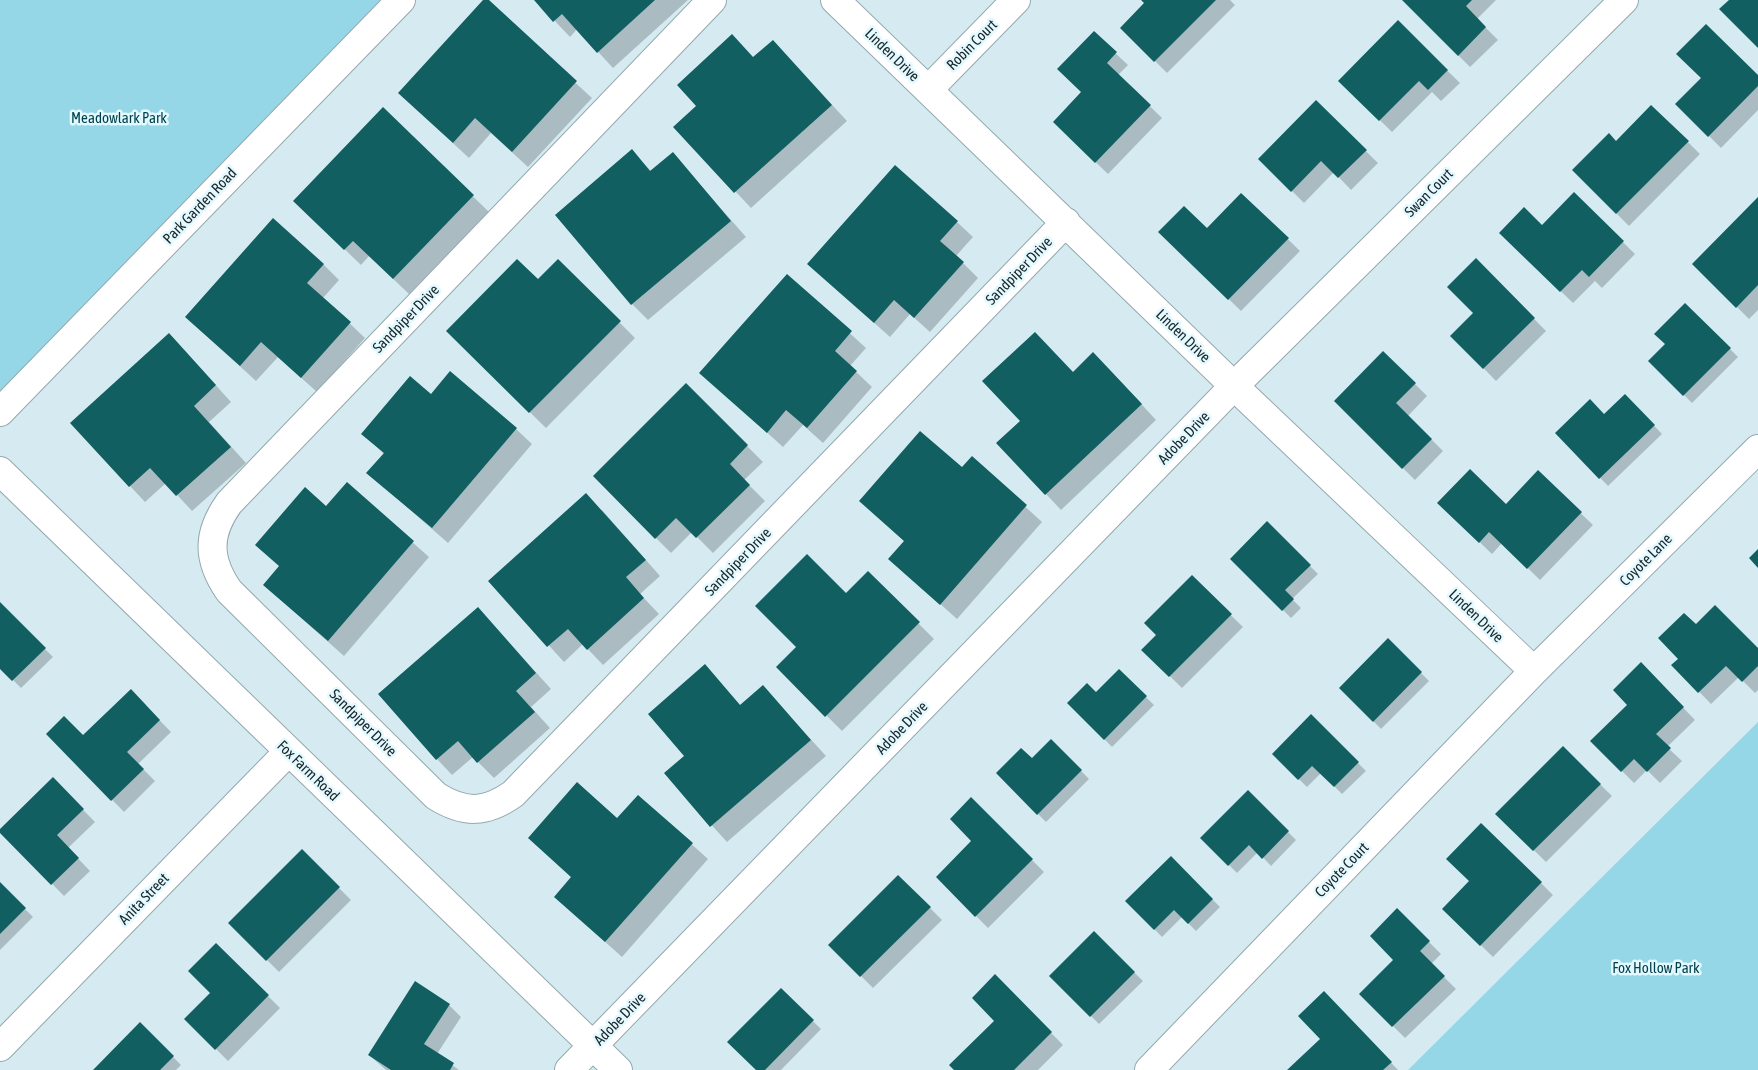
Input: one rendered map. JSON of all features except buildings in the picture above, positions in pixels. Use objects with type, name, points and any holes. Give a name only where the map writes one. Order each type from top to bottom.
[{"type":"street","name":"Park Garden Road","points":[[0,412],[400,0]]},
{"type":"street","name":"Sandpiper Drive","points":[[712,0],[229,503],[218,519],[212,537],[212,556],[218,575],[229,591],[436,796],[450,805],[467,809],[483,808],[499,803],[513,794],[1066,222]]},
{"type":"street","name":"Linden Drive","points":[[835,0],[1234,386],[1534,670]]},
{"type":"street","name":"Robin Court","points":[[928,90],[1016,0]]},
{"type":"street","name":"Swan Court","points":[[1234,386],[1624,0]]},
{"type":"street","name":"Adobe Drive","points":[[569,1070],[1234,386]]},
{"type":"street","name":"Coyote Lane","points":[[1534,670],[1758,449]]},
{"type":"street","name":"Fox Farm Road","points":[[0,471],[618,1070]]},
{"type":"street","name":"Coyote Court","points":[[1149,1070],[1534,670]]},
{"type":"street","name":"Anita Street","points":[[0,1047],[288,752]]},
{"type":"green space","name":"Meadowlark Park","points":[[0,0],[401,0],[0,412]]},
{"type":"green space","name":"Fox Hollow Park","points":[[1758,722],[1758,1070],[1408,1070]]}]
